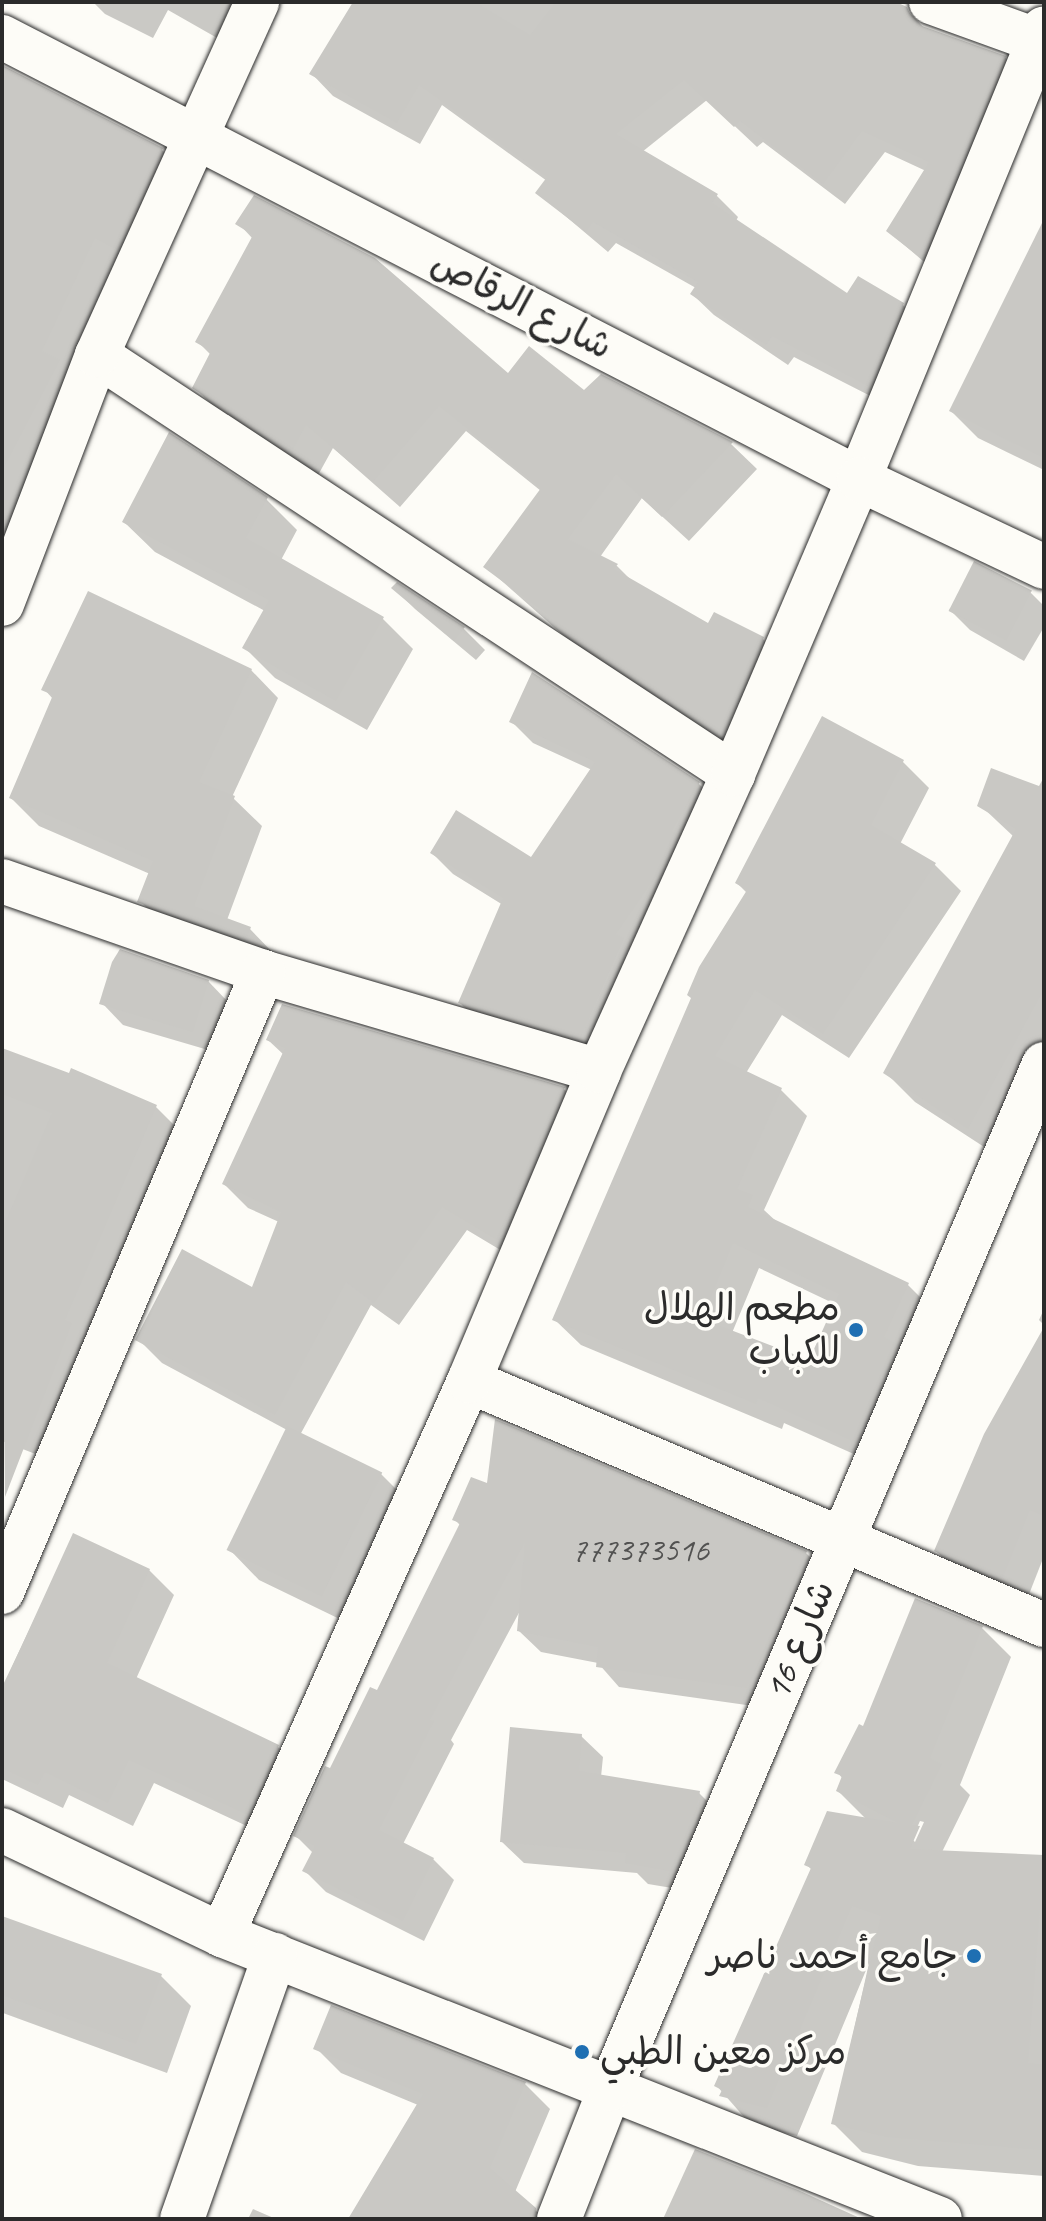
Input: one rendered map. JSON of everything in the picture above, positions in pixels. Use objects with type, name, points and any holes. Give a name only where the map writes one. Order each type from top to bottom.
[{"type":"street","points":[[2,604],[97,355],[257,2]]},
{"type":"street","points":[[222,1935],[469,1381],[599,1071],[733,774],[1042,37],[931,2]]},
{"type":"street","name":"شارع الرقاص","points":[[2,37],[197,134],[859,479],[1044,567]]},
{"type":"street","points":[[97,355],[733,774]]},
{"type":"street","points":[[2,881],[263,972],[599,1071]]},
{"type":"street","points":[[2,1592],[263,972]]},
{"type":"street","name":"شارع 16","points":[[559,2219],[610,2089],[1044,1064]]},
{"type":"street","points":[[469,1381],[1044,1625]]},
{"type":"street","points":[[2,1830],[222,1935],[940,2219]]},
{"type":"street","points":[[182,2219],[275,1955]]},
{"type":"building","points":[[353,2],[475,2],[530,35],[556,2],[896,2],[907,7],[912,19],[922,26],[1006,56],[922,259],[886,231],[929,162],[862,131],[823,184],[740,121],[734,127],[684,80],[616,134],[718,194],[712,203],[847,293],[858,276],[904,303],[870,387],[772,336],[766,345],[690,294],[698,282],[593,222],[586,232],[535,193],[547,177],[419,85],[397,123],[309,74]]},
{"type":"building","points":[[2,65],[163,148],[117,250],[95,238],[42,351],[60,360],[2,471]]},
{"type":"building","points":[[254,195],[375,258],[508,373],[529,346],[584,390],[601,374],[733,442],[662,517],[616,474],[568,539],[618,564],[614,569],[708,623],[714,612],[764,637],[722,737],[553,625],[555,620],[483,567],[541,488],[439,406],[373,482],[306,425],[291,453],[192,388],[211,351],[195,342],[253,235],[235,224]]},
{"type":"building","points":[[1044,219],[1044,458],[949,411]]},
{"type":"building","points":[[169,432],[268,497],[246,538],[384,617],[336,701],[242,648],[269,600],[122,522]]},
{"type":"building","points":[[974,561],[1032,591],[1006,640],[949,611]]},
{"type":"building","points":[[397,582],[465,627],[454,641],[391,588]]},
{"type":"building","points":[[88,591],[252,669],[199,782],[235,796],[194,906],[251,927],[246,940],[137,902],[153,861],[9,798],[53,695],[41,690]]},
{"type":"building","points":[[532,672],[700,782],[672,831],[678,835],[667,860],[616,934],[624,938],[580,1039],[458,1003],[503,898],[430,853],[456,810],[531,857],[595,762],[509,722]]},
{"type":"building","points":[[822,716],[904,760],[871,825],[936,863],[823,1034],[755,990],[715,1056],[782,1088],[737,1189],[753,1195],[748,1207],[909,1283],[884,1337],[898,1344],[857,1443],[758,1398],[756,1404],[552,1320],[691,998],[687,995],[699,967],[747,890],[735,883]],"holes":[[[733,1243],[839,1294],[809,1360],[702,1319]]]},
{"type":"building","points":[[991,768],[1039,786],[1044,777],[1044,989],[968,1129],[883,1073],[1016,829],[977,806]]},
{"type":"building","points":[[120,949],[209,980],[193,1032],[99,1004],[112,962]]},
{"type":"building","points":[[282,1004],[565,1087],[510,1219],[497,1240],[442,1207],[374,1303],[346,1282],[275,1415],[135,1340],[182,1249],[252,1287],[281,1212],[222,1184],[285,1048],[266,1040]]},
{"type":"building","points":[[2,1048],[69,1073],[71,1068],[157,1105],[65,1320],[72,1323],[5,1497],[2,1230],[52,1113],[2,1094]]},
{"type":"building","points":[[1044,1327],[1044,1516],[1030,1510],[1002,1580],[934,1551],[984,1434]]},
{"type":"building","points":[[495,1419],[807,1551],[772,1638],[747,1688],[596,1667],[598,1647],[517,1631],[525,1542],[430,1720],[434,1721],[379,1830],[434,1858],[403,1921],[302,1871],[315,1846],[293,1836],[325,1766],[330,1768],[370,1687],[377,1690],[460,1523],[452,1520],[471,1477],[487,1483]]},
{"type":"building","points":[[287,1426],[382,1472],[322,1597],[227,1550]]},
{"type":"building","points":[[73,1533],[150,1569],[107,1663],[279,1745],[248,1815],[129,1760],[108,1803],[45,1772],[38,1785],[2,1768],[2,1689]]},
{"type":"building","points":[[915,1598],[983,1626],[930,1758],[942,1764],[912,1825],[920,1826],[910,1849],[1044,1855],[1028,2063],[1044,2065],[1041,2150],[887,2137],[831,2124],[881,1916],[852,1906],[767,2108],[719,2096],[722,2090],[714,2086],[811,1868],[804,1865],[827,1811],[898,1823],[836,1791],[842,1776],[834,1773],[859,1724],[863,1726]]},
{"type":"building","points":[[510,1727],[582,1734],[579,1771],[700,1791],[693,1828],[675,1872],[625,1863],[626,1853],[500,1842]]},
{"type":"building","points":[[2,1916],[162,1974],[136,2044],[2,1995]]},
{"type":"building","points":[[331,2005],[526,2082],[490,2168],[536,2208],[535,2219],[348,2219],[423,2094],[313,2049]]},
{"type":"building","points":[[695,2149],[798,2190],[862,2219],[663,2219]]},
{"type":"place","name":"مطعم الهلال للكباب","points":[[856,1330]]},
{"type":"place","name":"جامع أحمد ناصر","points":[[974,1956]]},
{"type":"place","name":"مركز معين الطبي","points":[[582,2052]]}]
